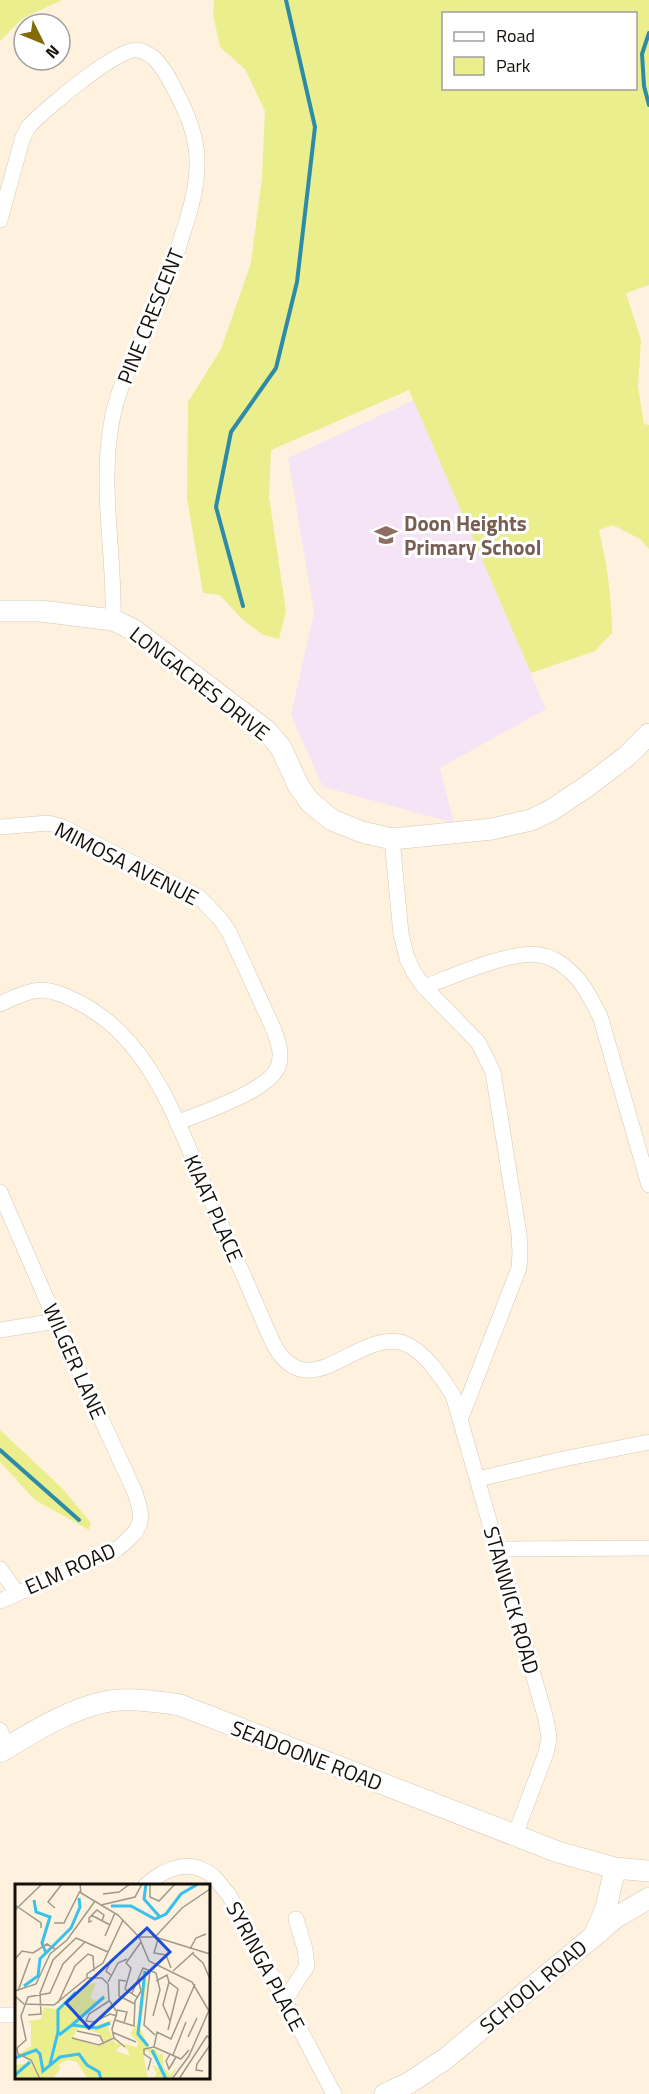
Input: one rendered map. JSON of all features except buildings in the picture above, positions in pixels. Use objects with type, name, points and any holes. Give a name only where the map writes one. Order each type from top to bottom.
[{"type":"street","name":"PINE CRESCENT","points":[[0,220],[19,150],[28,127],[103,65],[124,52],[137,50],[152,57],[164,69],[185,112],[195,140],[198,164],[196,185],[188,216],[162,296],[121,386],[110,427],[106,472],[113,576],[113,620]]},
{"type":"street","name":"LONGACRES DRIVE","points":[[0,611],[41,611],[113,620],[134,630],[153,642],[267,731],[281,748],[298,785],[310,802],[332,820],[362,832],[392,839],[492,829],[531,820],[550,811],[589,785],[627,756],[649,734]]},
{"type":"street","name":"MIMOSA AVENUE","points":[[0,827],[48,823],[63,827],[199,897],[229,932],[274,1030],[279,1045],[278,1066],[272,1076],[249,1093],[177,1123]]},
{"type":"street","points":[[392,839],[401,934],[407,958],[424,987],[478,1042],[493,1072],[520,1244],[519,1268],[460,1420]]},
{"type":"street","points":[[424,987],[514,956],[539,954],[573,973],[587,991],[600,1016],[649,1185]]},
{"type":"street","name":"KIAAT PLACE","points":[[0,1004],[42,990],[65,995],[87,1006],[113,1025],[134,1047],[154,1078],[177,1123],[279,1355],[290,1365],[303,1370],[317,1371],[379,1343],[392,1341],[405,1344],[419,1352],[433,1368]]},
{"type":"street","name":"WILGER LANE","points":[[0,1191],[140,1505],[142,1518],[137,1530]]},
{"type":"street","points":[[0,1330],[56,1321]]},
{"type":"street","name":"STANWICK ROAD","points":[[433,1368],[453,1395],[546,1719],[549,1738],[546,1753],[515,1835]]},
{"type":"street","points":[[478,1479],[649,1442]]},
{"type":"street","name":"ELM ROAD","points":[[0,1601],[113,1552],[127,1542],[137,1530]]},
{"type":"street","points":[[498,1549],[649,1548]]},
{"type":"street","points":[[0,1569],[17,1593]]},
{"type":"street","name":"SEADOONE ROAD","points":[[2,1743],[54,1720],[117,1700],[146,1700],[180,1705],[558,1852],[615,1868]]},
{"type":"street","name":"SYRINGA PLACE","points":[[147,1884],[159,1873],[178,1867],[198,1867],[213,1877],[229,1896],[334,2094]]},
{"type":"street","points":[[615,1868],[649,1871]]},
{"type":"street","name":"SCHOOL ROAD","points":[[385,2094],[411,2088],[594,1936],[604,1915],[615,1868]]},
{"type":"street","points":[[594,1936],[615,1918],[649,1898]]},
{"type":"street","points":[[285,2000],[308,1966],[296,1919]]},
{"type":"shaded area","name":"Doon Heights Primary School","points":[[414,400],[546,709],[440,768],[454,823],[323,787],[291,715],[314,613],[288,458]]},
{"type":"green space","points":[[0,0],[62,0],[36,12],[12,12],[12,29],[0,41]]},
{"type":"green space","points":[[214,0],[649,0],[649,285],[626,293],[641,340],[638,387],[644,424],[649,425],[649,549],[640,539],[613,525],[599,530],[608,582],[612,633],[595,651],[531,673],[409,390],[271,450],[269,497],[286,611],[279,639],[263,635],[242,619],[220,595],[203,593],[187,498],[188,402],[221,349],[251,263],[262,177],[265,111],[245,69],[220,47],[213,14]]},
{"type":"green space","points":[[0,1430],[62,1488],[91,1523],[89,1530],[35,1500],[0,1462]]},
{"type":"waterway","points":[[243,606],[216,507],[231,432],[276,368],[297,282],[315,127],[286,0]]},
{"type":"waterway","points":[[649,33],[642,54],[644,86],[649,105]]},
{"type":"waterway","points":[[0,1450],[79,1520]]},
{"type":"place","name":"Doon Heights Primary School","points":[[386,535]]}]
